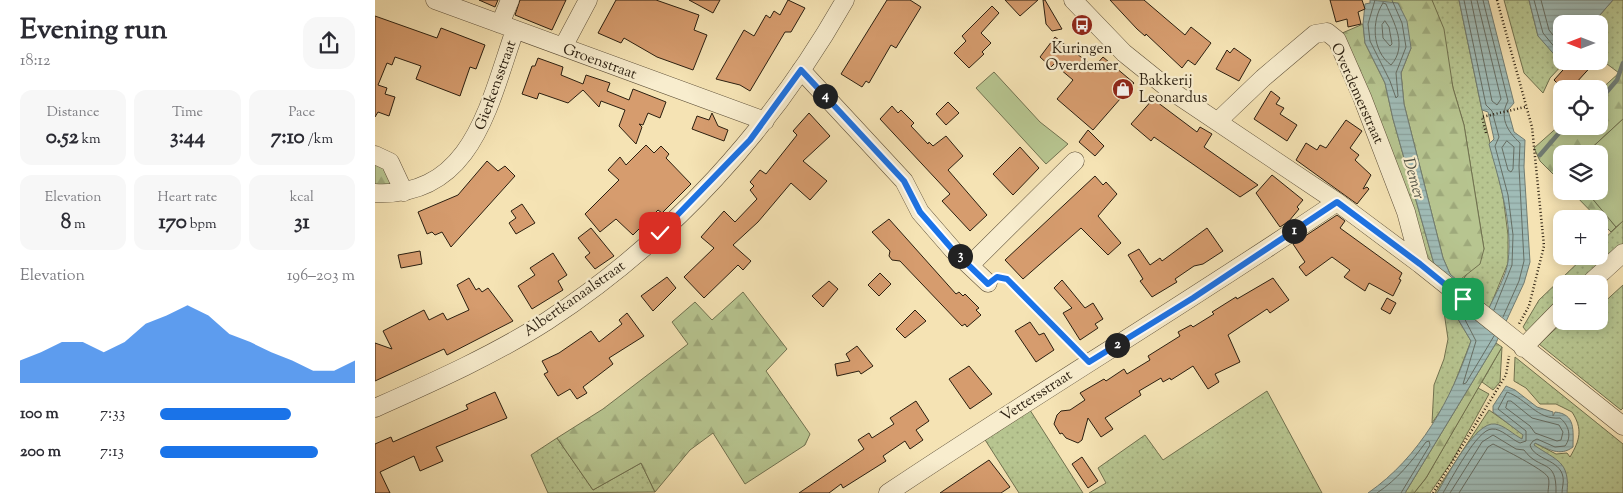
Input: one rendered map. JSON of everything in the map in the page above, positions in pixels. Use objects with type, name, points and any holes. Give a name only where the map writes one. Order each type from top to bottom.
[{"type":"street","name":"Groenstraat","points":[[435,0],[765,121]]},
{"type":"street","name":"Gierkensstraat","points":[[375,193],[404,192],[426,185],[446,173],[460,160],[477,136],[508,27],[510,0]]},
{"type":"street","points":[[563,47],[588,0]]},
{"type":"street","name":"Albertkanaalstraat","points":[[375,408],[497,349],[546,322],[606,279],[660,233],[700,194],[765,121],[801,70],[845,0]]},
{"type":"street","points":[[1073,0],[1124,53],[1170,90],[1337,202],[1420,264],[1514,341],[1622,424]]},
{"type":"street","name":"Overdemerstraat","points":[[1218,121],[1315,34],[1327,32],[1337,40],[1362,97],[1406,212],[1420,264]]},
{"type":"street","points":[[801,70],[904,181],[920,212],[953,250],[988,284]]},
{"type":"street","points":[[375,155],[390,162],[404,192]]},
{"type":"street","points":[[970,265],[1075,161]]},
{"type":"street","name":"Vettersstraat","points":[[888,493],[1089,362],[1193,298],[1337,202]]},
{"type":"street","points":[[1599,275],[1623,253]]},
{"type":"street","points":[[1514,341],[1553,315]]},
{"type":"path","points":[[1433,493],[1506,375],[1510,352],[1529,306],[1543,246],[1532,127],[1497,0]]},
{"type":"path","points":[[1486,133],[1483,117],[1525,107]]},
{"type":"path","points":[[988,284],[997,277],[1007,279],[1089,362]]},
{"type":"green space","points":[[1376,0],[1432,0],[1444,29],[1453,88],[1464,125],[1484,249],[1480,264],[1461,279],[1460,284],[1450,274],[1443,258],[1404,104],[1401,73],[1411,48]]},
{"type":"green space","points":[[1432,0],[1459,0],[1482,110],[1503,196],[1508,235],[1508,263],[1489,309],[1460,284],[1484,249],[1464,125]]},
{"type":"green space","points":[[1504,0],[1529,0],[1538,36],[1553,52],[1553,70],[1557,70],[1550,78],[1543,93],[1524,73]]},
{"type":"green space","points":[[1613,0],[1623,0],[1623,65],[1619,73],[1608,65],[1608,15],[1600,15]]},
{"type":"green space","points":[[1363,24],[1365,43],[1385,83],[1393,119],[1434,264],[1423,257],[1340,34]]},
{"type":"green space","points":[[1623,65],[1623,119],[1608,133],[1608,83],[1619,73]]},
{"type":"green space","points":[[994,72],[1040,122],[1068,144],[1046,164],[976,88]]},
{"type":"green space","points":[[1623,119],[1623,221],[1616,227],[1608,217],[1608,210],[1602,210],[1594,200],[1608,200],[1608,145],[1595,145],[1608,135]]},
{"type":"green space","points":[[1553,131],[1553,135],[1606,135],[1595,145],[1553,145],[1553,174],[1540,161],[1534,148]]},
{"type":"green space","points":[[375,159],[390,166],[391,188],[375,188]]},
{"type":"green space","points":[[1580,200],[1594,200],[1602,210],[1590,210]]},
{"type":"green space","points":[[1608,217],[1616,227],[1611,232],[1608,229]]},
{"type":"green space","points":[[1623,221],[1623,244],[1608,258],[1608,235]]},
{"type":"green space","points":[[1576,265],[1600,265],[1590,275],[1565,275]]},
{"type":"green space","points":[[1623,285],[1623,408],[1621,410],[1539,344],[1554,330],[1608,330],[1608,299]]},
{"type":"green space","points":[[1553,287],[1553,308],[1527,332],[1523,327],[1539,300]]},
{"type":"green space","points":[[743,292],[787,349],[766,371],[810,434],[805,445],[745,484],[713,433],[690,450],[655,492],[641,463],[593,490],[557,438],[603,409],[688,344],[672,322],[695,302],[712,320]]},
{"type":"green space","points":[[1446,299],[1471,341],[1448,400],[1432,423],[1434,385],[1444,359],[1448,339],[1444,312]]},
{"type":"green space","points":[[1496,343],[1502,347],[1426,478],[1414,493],[1405,493]]},
{"type":"green space","points":[[1502,347],[1500,382],[1493,390],[1482,382]]},
{"type":"green space","points":[[1515,357],[1623,444],[1623,493],[1435,493],[1489,410],[1537,444],[1556,454],[1567,453],[1570,457],[1579,434],[1578,424],[1572,412],[1556,404],[1540,404],[1526,388],[1514,381]]},
{"type":"green space","points":[[1478,388],[1489,394],[1452,461],[1430,493],[1414,493],[1426,478]]},
{"type":"green space","points":[[1267,391],[1322,493],[1089,493],[1106,483],[1098,468],[1145,435],[1163,460]]},
{"type":"green space","points":[[1028,407],[1083,493],[1019,493],[982,435]]},
{"type":"green space","points":[[557,438],[593,490],[641,463],[655,492],[548,493],[531,455]]},
{"type":"water","name":"Demer","points":[[1370,0],[1398,3],[1407,21],[1411,48],[1401,73],[1404,104],[1443,258],[1450,274],[1489,308],[1507,267],[1509,232],[1501,187],[1489,144],[1494,139],[1488,112],[1482,110],[1459,0],[1488,0],[1514,103],[1508,110],[1514,132],[1525,140],[1524,167],[1530,262],[1524,283],[1496,343],[1405,493],[1368,493],[1387,479],[1403,462],[1431,426],[1454,385],[1471,341],[1446,299],[1434,264],[1393,119],[1385,83],[1365,43],[1363,24],[1365,4],[1370,3]]},
{"type":"water","points":[[1529,0],[1613,0],[1600,15],[1553,15],[1553,53],[1538,36]]},
{"type":"water","points":[[1506,386],[1515,390],[1537,407],[1553,412],[1553,416],[1555,412],[1562,413],[1570,420],[1573,429],[1573,447],[1559,452],[1549,450],[1535,443],[1534,445],[1555,459],[1564,468],[1567,493],[1437,493],[1470,440],[1487,425],[1498,425],[1522,439],[1523,435],[1493,412],[1493,406]]},
{"type":"building","points":[[479,0],[498,0],[495,7]]},
{"type":"building","points":[[520,0],[566,0],[552,30],[515,15]]},
{"type":"building","points":[[616,0],[656,0],[699,15],[694,30],[707,35],[693,70],[657,57],[624,38],[621,43],[598,33]]},
{"type":"building","points":[[689,0],[720,0],[713,13]]},
{"type":"building","points":[[788,0],[805,8],[791,32],[785,32],[750,91],[740,85],[716,79],[744,30],[754,36],[766,15],[770,18],[774,11],[780,15]]},
{"type":"building","points":[[887,0],[910,0],[921,7],[896,48],[891,45],[869,83],[866,81],[862,87],[841,74]]},
{"type":"building","points":[[1005,0],[1038,0],[1020,16]]},
{"type":"building","points":[[1043,0],[1045,0],[1062,29],[1052,31],[1046,24]]},
{"type":"building","points":[[1110,0],[1144,0],[1185,35],[1191,27],[1211,43],[1195,65],[1188,60],[1182,68],[1146,34],[1145,36],[1137,29]]},
{"type":"building","points":[[1330,0],[1362,0],[1365,9],[1358,12],[1361,24],[1348,27],[1347,19],[1336,22]]},
{"type":"building","points":[[992,6],[999,13],[981,33],[991,43],[982,52],[984,54],[969,68],[954,53],[966,41],[962,36]]},
{"type":"building","points":[[375,16],[437,38],[441,28],[485,45],[476,69],[470,67],[460,96],[416,79],[421,66],[395,57],[392,65],[387,63],[378,85],[387,88],[385,94],[395,97],[389,116],[378,112],[375,117]]},
{"type":"building","points":[[1055,37],[1094,67],[1103,57],[1134,83],[1093,130],[1057,99],[1073,80],[1054,64],[1051,67],[1040,57]]},
{"type":"building","points":[[1234,48],[1251,60],[1239,81],[1216,69],[1227,50],[1230,53]]},
{"type":"building","points":[[538,58],[563,67],[561,75],[583,84],[586,75],[610,83],[607,91],[629,100],[633,89],[666,102],[660,118],[648,113],[643,125],[639,124],[642,127],[636,144],[619,126],[625,110],[601,101],[599,107],[583,90],[568,103],[539,93],[537,99],[522,94],[532,66],[535,66]]},
{"type":"building","points":[[1563,70],[1588,70],[1579,80],[1554,80]]},
{"type":"building","points":[[1271,91],[1280,98],[1276,104],[1284,108],[1280,114],[1297,125],[1287,141],[1254,119]]},
{"type":"building","points":[[1153,99],[1197,132],[1200,127],[1212,134],[1204,147],[1258,185],[1240,197],[1154,137],[1151,141],[1131,124]]},
{"type":"building","points":[[948,102],[959,113],[946,125],[936,114]]},
{"type":"building","points":[[892,106],[898,113],[901,110],[914,123],[911,126],[928,144],[929,142],[933,146],[946,136],[963,156],[948,170],[987,215],[970,231],[942,201],[950,194],[880,119]]},
{"type":"building","points":[[712,113],[718,126],[728,130],[724,141],[692,129],[697,116],[709,120]]},
{"type":"building","points":[[809,113],[830,136],[803,161],[827,181],[810,200],[791,183],[758,222],[733,245],[751,261],[743,270],[738,265],[704,298],[684,277],[714,248],[701,237],[724,211],[735,222],[757,199],[750,190],[754,186],[750,182],[760,170],[766,174],[797,135],[793,131]]},
{"type":"building","points":[[1346,120],[1362,131],[1350,148],[1359,155],[1355,160],[1371,175],[1363,189],[1367,187],[1369,189],[1357,204],[1296,160],[1306,143],[1317,150],[1320,145],[1326,148]]},
{"type":"building","points":[[1088,130],[1104,146],[1095,156],[1079,142]]},
{"type":"building","points":[[646,145],[654,153],[661,146],[669,154],[666,158],[691,184],[662,213],[658,210],[633,235],[616,219],[600,232],[585,214],[619,180],[608,170],[620,157],[626,165]]},
{"type":"building","points":[[1020,147],[1039,168],[1013,195],[993,174]]},
{"type":"building","points":[[487,161],[498,171],[505,166],[515,176],[451,247],[442,232],[435,235],[432,232],[427,234],[418,212],[458,195]]},
{"type":"building","points":[[1272,175],[1303,200],[1297,207],[1299,209],[1289,221],[1280,227],[1256,193]]},
{"type":"building","points":[[1095,176],[1103,185],[1106,182],[1117,194],[1098,216],[1121,243],[1108,255],[1081,228],[1023,279],[1005,260]]},
{"type":"building","points":[[522,204],[535,223],[516,234],[509,223],[516,218],[511,211]]},
{"type":"building","points":[[1337,215],[1345,221],[1340,228],[1402,273],[1399,279],[1401,280],[1393,296],[1369,283],[1365,291],[1344,277],[1350,270],[1332,257],[1306,276],[1299,267],[1305,262],[1293,244]]},
{"type":"building","points":[[889,219],[956,294],[959,292],[963,296],[965,294],[979,308],[976,310],[981,315],[967,327],[965,324],[962,326],[900,261],[892,260],[889,256],[890,251],[872,232]]},
{"type":"building","points":[[591,228],[614,256],[595,269],[585,257],[590,253],[578,238]]},
{"type":"building","points":[[1207,228],[1223,251],[1203,264],[1194,266],[1175,279],[1177,282],[1152,297],[1140,281],[1143,279],[1128,255],[1139,249],[1150,265],[1160,258],[1162,261]]},
{"type":"building","points":[[420,251],[422,264],[401,268],[398,255]]},
{"type":"building","points":[[553,253],[567,275],[558,281],[563,290],[532,309],[518,286],[535,275],[530,268]]},
{"type":"building","points":[[880,273],[891,284],[879,296],[868,285]]},
{"type":"building","points":[[667,277],[676,288],[653,311],[641,296]]},
{"type":"building","points":[[469,278],[476,290],[479,288],[482,292],[488,288],[513,321],[447,355],[444,349],[375,381],[375,343],[392,349],[383,331],[424,310],[429,320],[443,313],[447,320],[469,310],[457,285]]},
{"type":"building","points":[[1273,278],[1289,300],[1270,313],[1267,309],[1228,335],[1240,362],[1215,374],[1219,382],[1208,389],[1193,366],[1171,380],[1170,378],[1163,382],[1161,378],[1139,391],[1141,395],[1105,418],[1113,429],[1101,437],[1088,418],[1082,440],[1078,443],[1066,438],[1062,433],[1060,434],[1054,424],[1057,415],[1061,411],[1070,410],[1085,400],[1080,393],[1104,379],[1106,381],[1124,369],[1127,374],[1150,360],[1148,356],[1180,336],[1178,332],[1191,325],[1193,327],[1236,297],[1237,299]]},
{"type":"building","points":[[1062,280],[1085,308],[1093,303],[1103,319],[1095,324],[1098,328],[1080,340],[1063,313],[1072,308],[1054,288]]},
{"type":"building","points":[[829,281],[838,289],[823,307],[812,296]]},
{"type":"building","points":[[1387,298],[1396,303],[1390,314],[1381,309]]},
{"type":"building","points":[[915,310],[926,321],[905,338],[896,329]]},
{"type":"building","points":[[627,313],[644,336],[609,358],[613,364],[583,387],[587,393],[577,399],[570,389],[558,396],[544,374],[548,372],[542,361],[559,353],[591,331],[599,342],[622,324],[619,320]]},
{"type":"building","points":[[1030,322],[1039,335],[1044,333],[1054,350],[1036,362],[1015,331]]},
{"type":"building","points":[[857,346],[873,366],[861,374],[859,371],[837,376],[835,364],[850,361],[846,354]]},
{"type":"building","points":[[969,366],[992,394],[970,409],[949,379]]},
{"type":"building","points":[[495,392],[507,418],[436,447],[443,461],[420,471],[414,456],[380,472],[390,493],[375,493],[375,444],[391,437],[393,442],[468,409],[466,405]]},
{"type":"building","points":[[916,401],[929,421],[916,430],[923,440],[910,449],[905,441],[883,456],[886,461],[843,488],[841,484],[829,493],[799,493],[864,449],[858,440],[869,433],[872,438],[894,424],[890,418]]},
{"type":"building","points":[[1082,457],[1098,481],[1088,488],[1072,464]]},
{"type":"building","points":[[989,460],[1010,487],[1001,493],[940,493]]},
{"type":"waterway","points":[[1608,90],[1617,80],[1623,63]]},
{"type":"waterway","points":[[1540,155],[1557,135]]},
{"type":"place","name":"Kuringen Overdemer","points":[[1082,25]]},
{"type":"place","name":"Bakkerij Leonardus","points":[[1123,89]]},
{"type":"route","points":[[660,233],[731,162],[765,121],[801,70],[904,181],[920,212],[953,250],[988,284],[997,277],[1007,279],[1089,362],[1193,298],[1337,202],[1420,264],[1463,299]]}]
